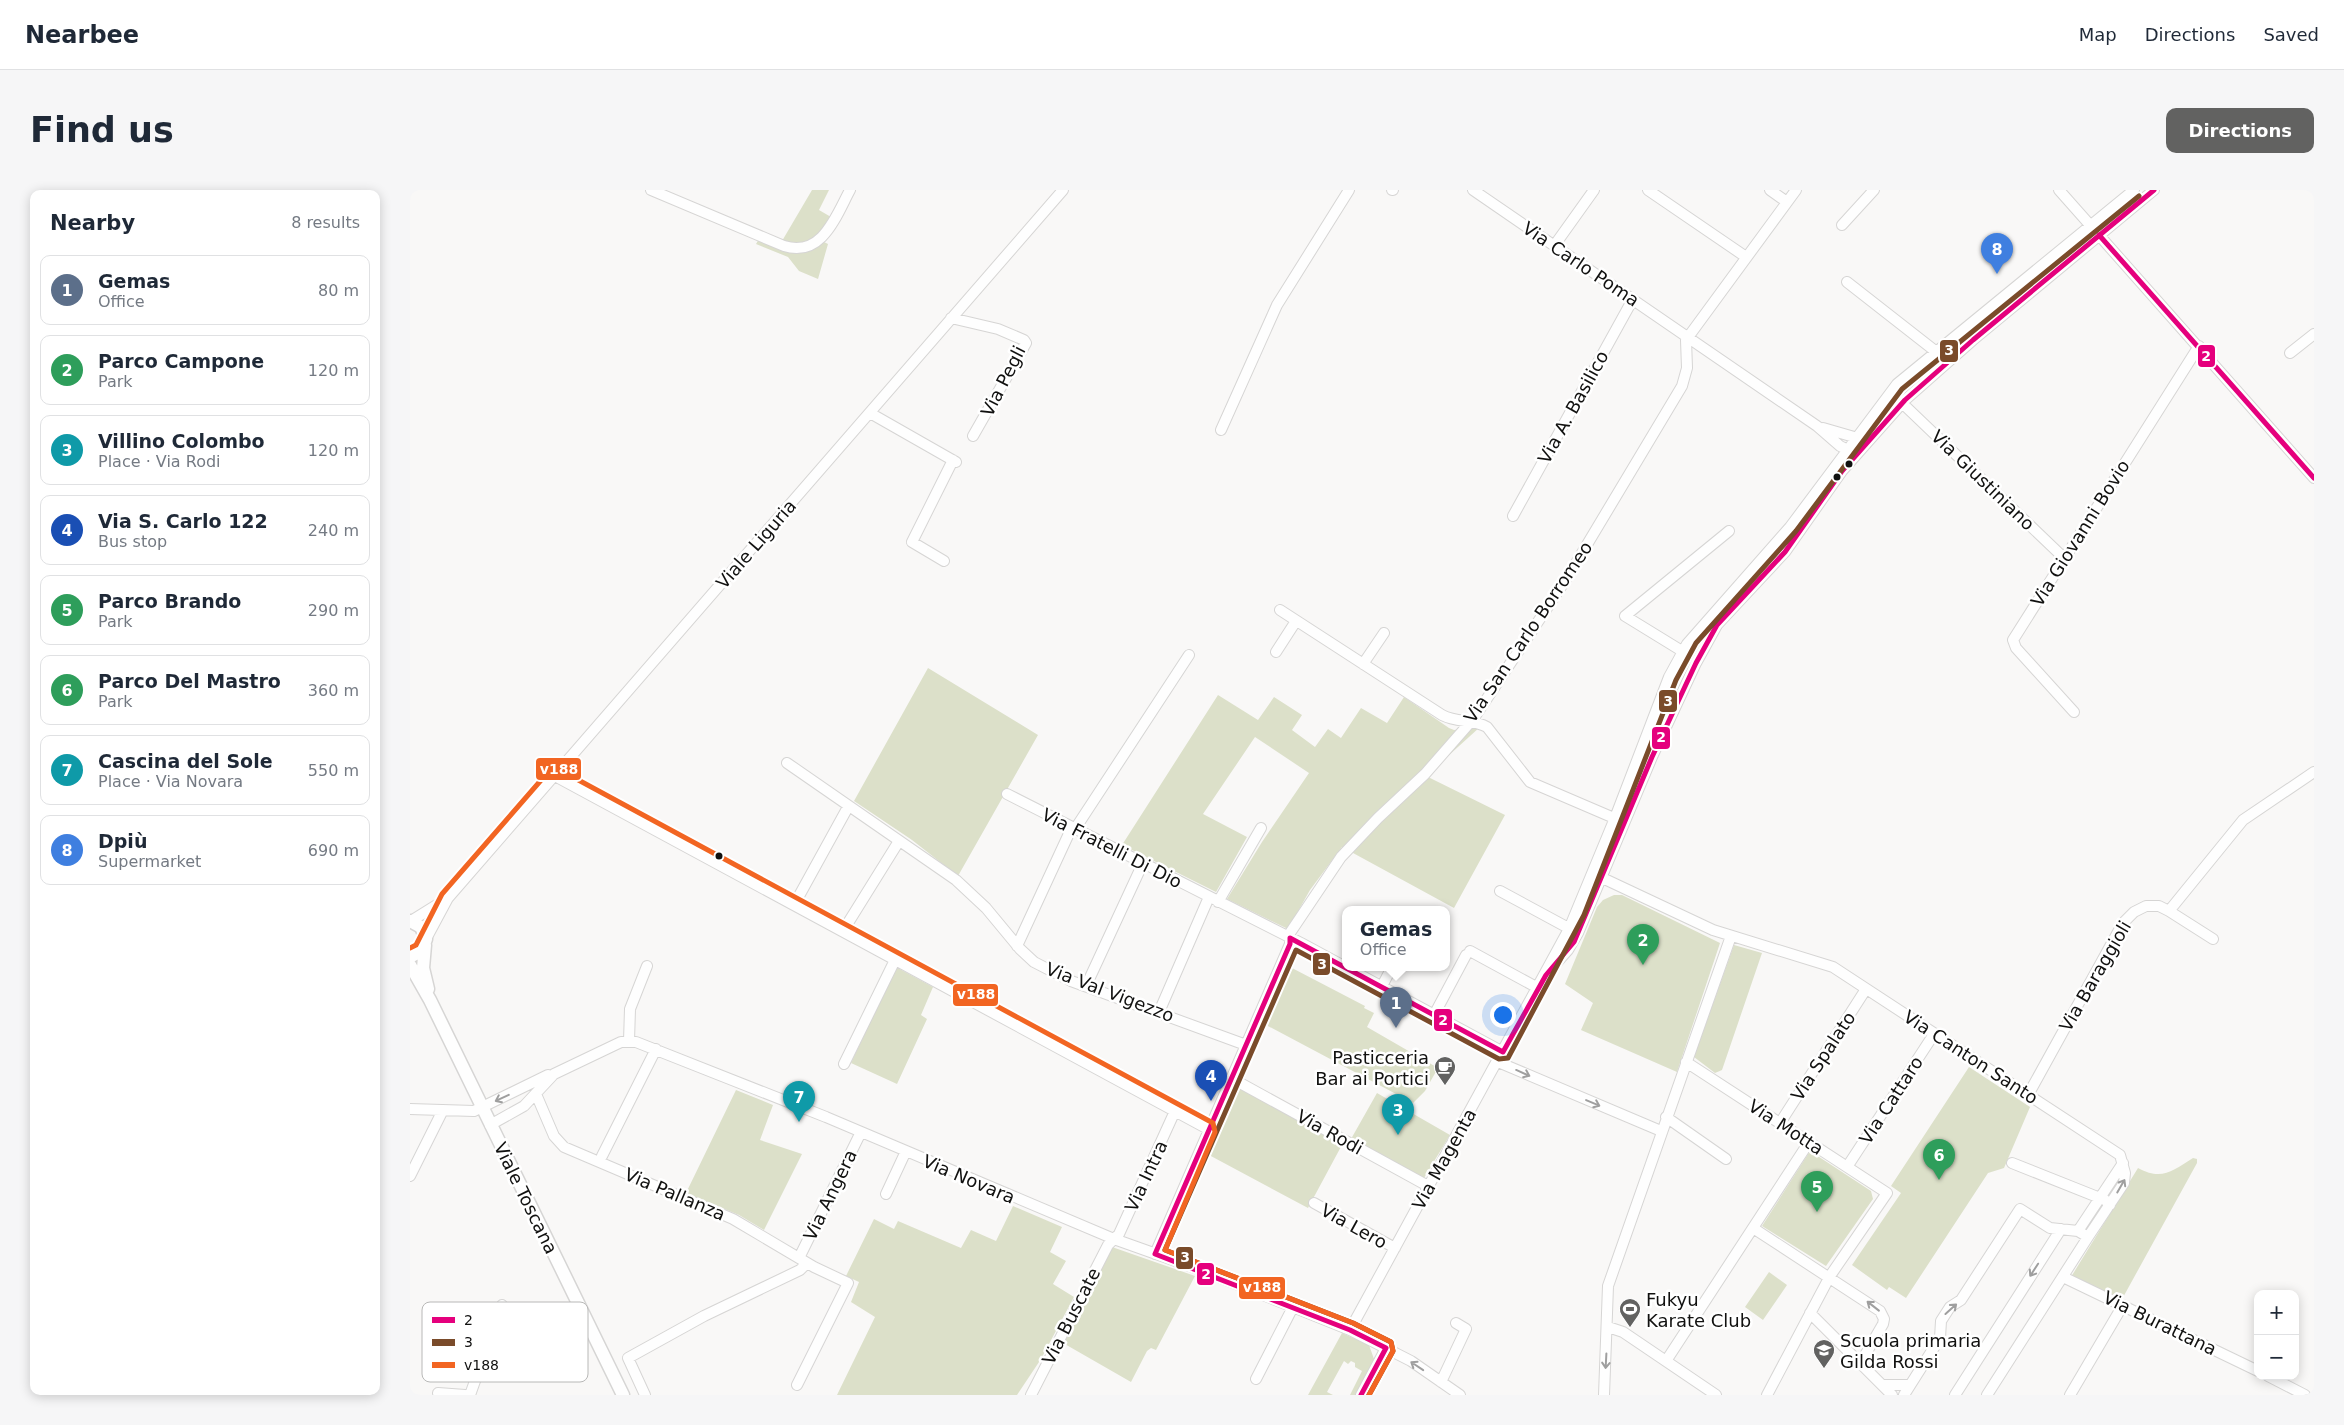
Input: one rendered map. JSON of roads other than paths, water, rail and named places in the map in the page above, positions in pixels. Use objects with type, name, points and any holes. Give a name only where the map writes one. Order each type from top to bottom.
[{"type":"street","points":[[651,190],[758,236],[794,248],[810,246],[822,237],[829,229],[850,190]]},
{"type":"street","name":"Viale Liguria","points":[[425,942],[448,898],[1063,190]]},
{"type":"street","points":[[1221,430],[1277,305],[1349,190]]},
{"type":"street","name":"Via Carlo Poma","points":[[1473,190],[1817,426]]},
{"type":"street","points":[[1554,246],[1594,190]]},
{"type":"street","points":[[1648,190],[1746,257]]},
{"type":"street","points":[[1770,190],[1787,202]]},
{"type":"street","name":"Via San Carlo Borromeo","points":[[1155,1254],[1290,944],[1291,932],[1341,856],[1425,774],[1468,722],[1474,718],[1567,578],[1682,386],[1686,374],[1685,343],[1688,338],[1796,190]]},
{"type":"street","points":[[1842,225],[1874,190]]},
{"type":"street","points":[[2059,190],[2314,478]]},
{"type":"street","name":"Via Magenta","points":[[1620,820],[1700,656],[1719,622],[1791,544],[1839,475],[1852,452],[1857,437],[1897,384],[2134,190]]},
{"type":"street","name":"Via Magenta","points":[[1350,1330],[1538,988],[1574,931],[1620,820],[1669,677],[1682,651],[1711,615],[1790,527],[1852,452],[1865,445],[1902,403],[1947,363],[2154,190]]},
{"type":"street","points":[[1847,282],[1936,351],[1947,363]]},
{"type":"street","name":"Via A. Basilico","points":[[1513,516],[1632,299]]},
{"type":"street","name":"Via Pegli","points":[[952,318],[1003,331],[1024,340],[1026,343],[973,436]]},
{"type":"street","points":[[2290,353],[2314,334]]},
{"type":"street","name":"Via Giovanni Bovio","points":[[2074,712],[2013,643],[2064,558],[2199,346]]},
{"type":"street","name":"Via Giustiniano","points":[[1902,403],[2064,558]]},
{"type":"street","points":[[870,413],[955,461],[912,540],[913,544],[944,560]]},
{"type":"street","points":[[1817,426],[1857,437],[1865,445]]},
{"type":"street","points":[[1817,426],[1852,452]]},
{"type":"street","points":[[1682,651],[1625,616],[1729,531]]},
{"type":"street","points":[[1280,610],[1442,715],[1453,720],[1482,724],[1491,730],[1529,781],[1564,798],[1620,820]]},
{"type":"street","points":[[1711,615],[1719,622]]},
{"type":"street","points":[[1276,652],[1296,621]]},
{"type":"street","points":[[1363,664],[1384,633]]},
{"type":"street","points":[[1017,946],[1074,828],[1189,655]]},
{"type":"street","name":"Via Val Vigezzo","points":[[786,763],[970,892],[990,912],[1017,946],[1041,966],[1086,986],[1246,1045]]},
{"type":"street","points":[[2213,939],[2169,911],[2243,820],[2314,772]]},
{"type":"street","points":[[555,776],[1208,1129]]},
{"type":"street","name":"Via Fratelli Di Dio","points":[[1007,794],[1342,965]]},
{"type":"street","points":[[794,905],[848,807]]},
{"type":"street","points":[[1159,1012],[1214,899],[1261,828]]},
{"type":"street","points":[[843,932],[898,841]]},
{"type":"street","points":[[1086,986],[1143,863]]},
{"type":"street","name":"Via Canton Santo","points":[[1597,876],[1710,929],[1828,965],[2116,1152],[2123,1162]]},
{"type":"street","points":[[1500,891],[1574,931]]},
{"type":"street","name":"Viale Liguria","points":[[411,921],[448,898]]},
{"type":"street","name":"Via Baraggioli","points":[[2028,1095],[2123,923],[2134,912],[2146,906],[2159,906],[2169,911]]},
{"type":"street","points":[[410,956],[419,953],[425,942],[422,927],[411,921]]},
{"type":"street","points":[[1604,1395],[1608,1327],[1608,1286],[1730,936]]},
{"type":"street","name":"Viale Toscana","points":[[425,942],[423,968],[430,1000]]},
{"type":"street","points":[[1434,1015],[1468,953],[1538,988]]},
{"type":"street","points":[[844,1064],[895,960]]},
{"type":"street","name":"Viale Toscana","points":[[410,965],[430,1000],[577,1302]]},
{"type":"street","points":[[410,1109],[474,1111],[522,1089],[544,1076],[554,1074],[612,1046],[628,1041],[630,1009],[647,966]]},
{"type":"street","name":"Via Fratelli Di Dio","points":[[1353,971],[1434,1015],[1500,1057],[1661,1132]]},
{"type":"street","points":[[1382,986],[1390,971]]},
{"type":"street","name":"Via Spalato","points":[[1780,1123],[1866,989]]},
{"type":"street","name":"Via Cattaro","points":[[1848,1167],[1934,1034]]},
{"type":"street","name":"Via Novara","points":[[628,1041],[656,1049],[862,1132],[1114,1239],[1350,1330],[1411,1361],[1460,1395]]},
{"type":"street","points":[[602,1156],[656,1049]]},
{"type":"street","name":"Via Motta","points":[[1686,1062],[1886,1192],[1886,1195],[1830,1276]]},
{"type":"street","points":[[490,1125],[530,1100],[554,1074]]},
{"type":"street","name":"Via Rodi","points":[[1231,1078],[1428,1186]]},
{"type":"street","points":[[522,1089],[530,1100]]},
{"type":"street","name":"Via Pallanza","points":[[530,1100],[536,1111],[549,1124]]},
{"type":"street","name":"Via Pallanza","points":[[530,1100],[549,1124],[556,1139],[564,1147],[733,1219],[803,1260],[848,1283],[797,1385]]},
{"type":"street","points":[[410,1176],[443,1110]]},
{"type":"street","name":"Via Intra","points":[[1114,1239],[1120,1232],[1175,1111]]},
{"type":"street","points":[[1666,1117],[1726,1159]]},
{"type":"street","name":"Via Angera","points":[[803,1260],[862,1132]]},
{"type":"street","points":[[1666,1361],[1809,1142]]},
{"type":"street","points":[[886,1194],[906,1151]]},
{"type":"street","points":[[2078,1230],[2123,1162]]},
{"type":"street","points":[[1988,1395],[2125,1181],[2123,1162]]},
{"type":"street","points":[[2012,1164],[2107,1201],[2110,1205]]},
{"type":"street","name":"Via Lero","points":[[1314,1203],[1395,1248]]},
{"type":"street","points":[[1904,1395],[1940,1338],[1940,1320],[1950,1307],[1961,1300],[2020,1209],[2049,1227],[2078,1230],[2088,1237]]},
{"type":"street","points":[[1753,1228],[1877,1308],[1883,1317],[1883,1324],[1861,1362]]},
{"type":"street","points":[[1955,1395],[2060,1229]]},
{"type":"street","name":"Via Buscate","points":[[1030,1395],[1108,1245],[1114,1239]]},
{"type":"street","points":[[645,1395],[628,1358],[704,1316],[800,1270],[803,1260]]},
{"type":"street","points":[[1767,1395],[1830,1276]]},
{"type":"street","name":"Via Burattana","points":[[2063,1276],[2254,1369]]},
{"type":"street","points":[[2070,1395],[2123,1305]]},
{"type":"street","points":[[1256,1379],[1293,1307]]},
{"type":"street","points":[[1810,1314],[1861,1362],[1891,1395]]},
{"type":"street","points":[[1441,1382],[1466,1329],[1456,1323]]},
{"type":"street","name":"Viale Toscana","points":[[588,1324],[623,1395]]},
{"type":"street","points":[[1608,1327],[1623,1332],[1716,1395]]},
{"type":"street","points":[[1361,1395],[1386,1348]]},
{"type":"street","points":[[2276,1380],[2305,1395]]},
{"type":"street","points":[[470,1395],[475,1382]]},
{"type":"street","points":[[1882,1385],[1910,1385]]},
{"type":"street","points":[[438,1394],[465,1395]]},
{"type":"place","name":"Dpiù","points":[[1997,274]]},
{"type":"place","name":"Parco Campone","points":[[1643,965]]},
{"type":"place","name":"Gemas","points":[[1396,1028]]},
{"type":"place","name":"Pasticceria Bar ai Portici","points":[[1445,1086]]},
{"type":"place","name":"Via S. Carlo 122","points":[[1211,1101]]},
{"type":"place","name":"Cascina del Sole","points":[[799,1122]]},
{"type":"place","name":"Villino Colombo","points":[[1398,1135]]},
{"type":"place","name":"Parco Del Mastro","points":[[1939,1180]]},
{"type":"place","name":"Parco Brando","points":[[1817,1212]]},
{"type":"place","name":"Fukyu Karate Club","points":[[1630,1328]]},
{"type":"place","name":"Scuola primaria Gilda Rossi","points":[[1824,1369]]}]
